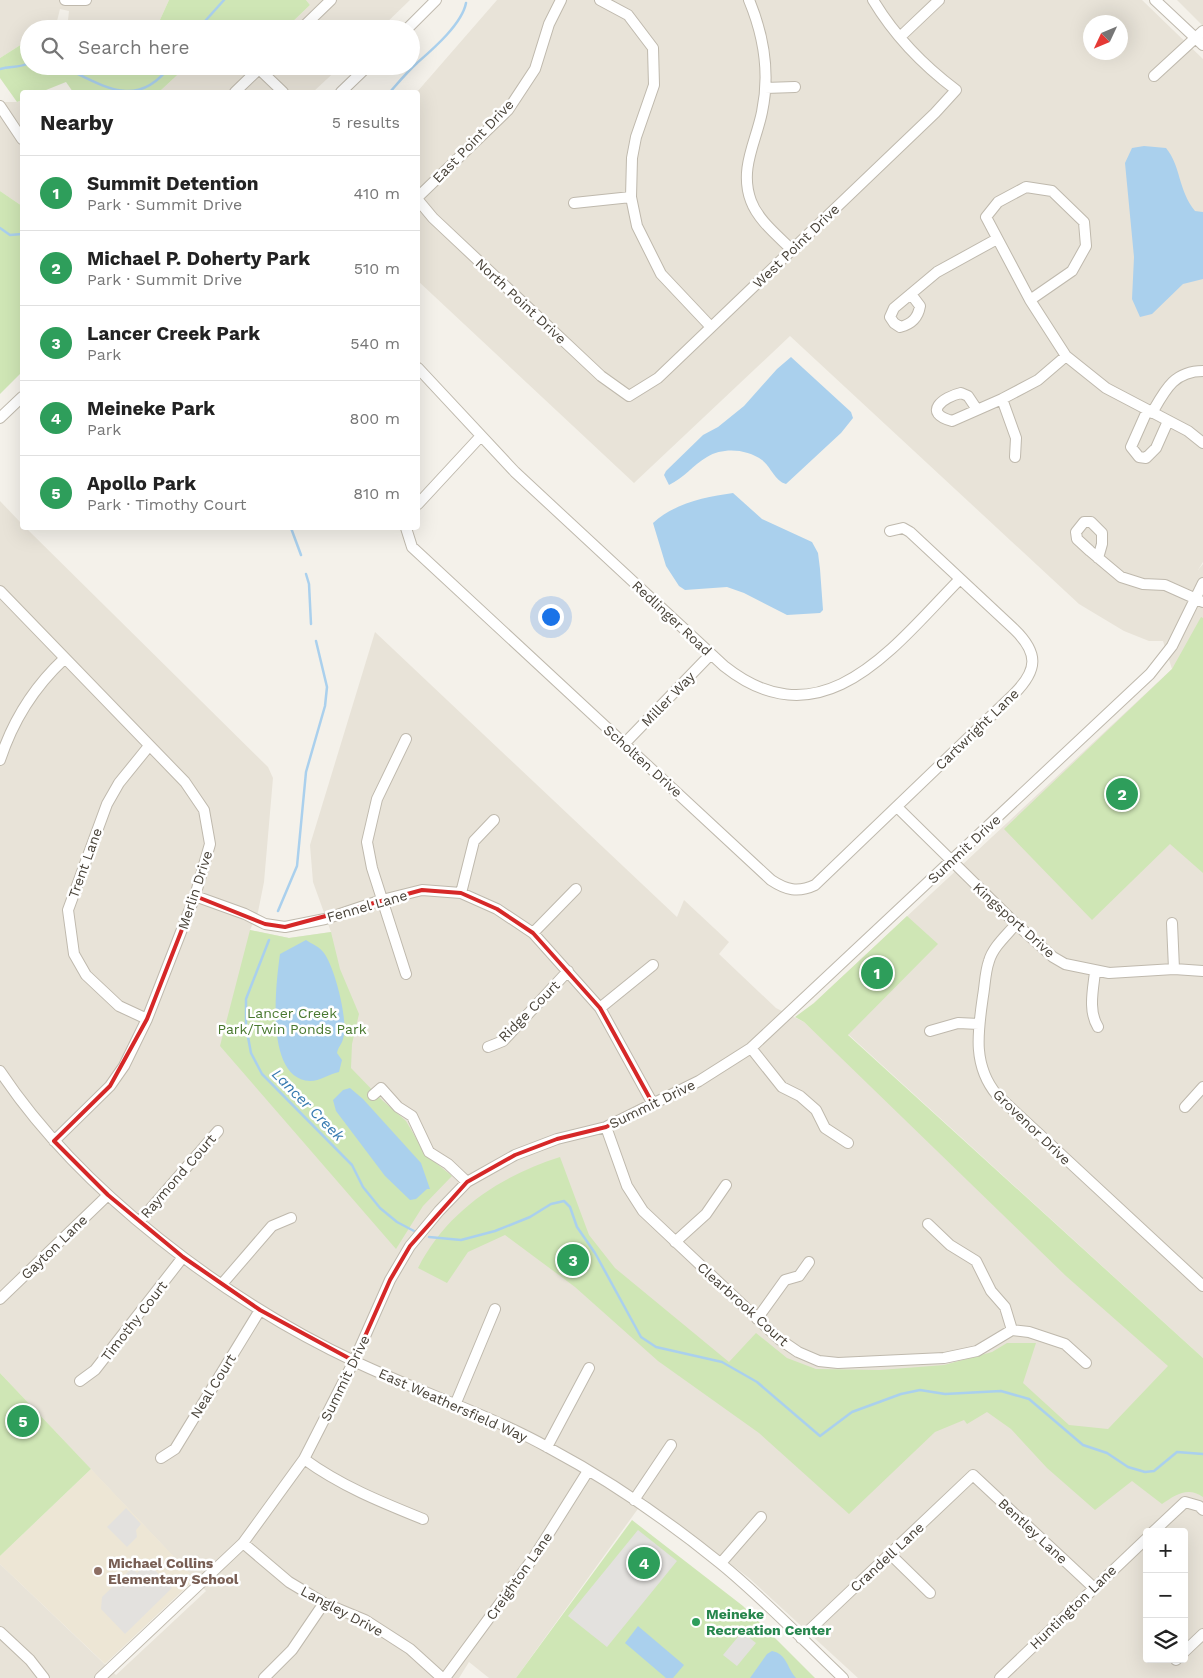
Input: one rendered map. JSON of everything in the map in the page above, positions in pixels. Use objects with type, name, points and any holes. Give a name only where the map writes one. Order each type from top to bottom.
[{"type":"street","points":[[65,0],[86,0]]},
{"type":"street","points":[[310,20],[331,0]]},
{"type":"street","points":[[416,20],[436,0]]},
{"type":"street","name":"East Point Drive","points":[[420,196],[508,110],[535,69],[549,24],[562,0]]},
{"type":"street","points":[[600,0],[628,15],[653,48],[654,85],[636,137],[632,158],[631,197],[640,236],[661,274],[711,327]]},
{"type":"street","points":[[749,0],[762,40],[765,88],[762,112],[747,162],[747,189],[757,213],[792,250]]},
{"type":"street","points":[[873,0],[900,37],[939,0]]},
{"type":"street","points":[[1154,76],[1200,38],[1156,0]]},
{"type":"street","name":"West Point Drive","points":[[629,396],[658,378],[956,90],[938,76],[900,37]]},
{"type":"street","points":[[236,90],[252,75]]},
{"type":"street","points":[[267,75],[281,90]]},
{"type":"street","points":[[343,90],[359,75]]},
{"type":"street","points":[[765,88],[795,87]]},
{"type":"street","points":[[0,106],[20,136]]},
{"type":"street","points":[[1030,300],[1072,271],[1086,246],[1084,222],[1052,190],[1026,187],[998,202],[986,217],[1030,300],[1066,356],[1106,388],[1188,430],[1203,443]]},
{"type":"street","points":[[574,202],[631,197]]},
{"type":"street","name":"North Point Drive","points":[[420,201],[433,218],[594,369],[629,396]]},
{"type":"street","points":[[911,294],[936,272],[997,240]]},
{"type":"street","points":[[976,408],[1002,399],[1038,380],[1066,356]]},
{"type":"street","name":"Redlinger Road","points":[[420,370],[480,437],[541,498],[711,654],[740,679],[759,688],[783,694],[804,695],[826,692],[847,683],[866,670],[960,579]]},
{"type":"street","points":[[1168,421],[1156,448],[1146,458],[1139,457],[1131,447],[1150,412],[1167,387],[1188,371],[1203,372]]},
{"type":"street","points":[[0,418],[20,399]]},
{"type":"street","points":[[1002,399],[1016,438],[1016,457]]},
{"type":"street","points":[[420,502],[480,437]]},
{"type":"street","name":"Cartwright Lane","points":[[890,531],[903,528],[910,532],[1025,640],[1032,653],[1032,668],[1024,684],[897,807]]},
{"type":"street","name":"Scholten Drive","points":[[407,530],[412,547],[771,880],[784,888],[799,891],[815,885],[897,807]]},
{"type":"street","points":[[1098,558],[1121,577],[1143,584],[1165,584],[1198,600]]},
{"type":"street","name":"Summit Drive","points":[[100,1678],[243,1543],[304,1459],[354,1361],[390,1280],[410,1246],[439,1211],[468,1182],[515,1155],[557,1139],[606,1127],[699,1082],[751,1048],[1150,674],[1172,646],[1198,600],[1203,583]]},
{"type":"street","name":"Merlin Drive","points":[[0,591],[185,782],[204,810],[210,844],[195,896],[147,1019],[124,1066],[110,1086],[54,1141]]},
{"type":"street","name":"Miller Way","points":[[624,744],[711,654]]},
{"type":"street","points":[[0,760],[4,736],[44,678],[64,659]]},
{"type":"street","points":[[406,738],[377,799],[367,842],[372,868],[406,974]]},
{"type":"street","name":"Trent Lane","points":[[147,1019],[119,1006],[86,974],[74,954],[68,910],[107,804],[118,783],[149,746]]},
{"type":"street","name":"Kingsport Drive","points":[[897,807],[1016,924],[1052,957],[1065,964],[1095,972],[1109,973],[1174,969],[1203,970]]},
{"type":"street","points":[[461,893],[474,841],[494,820]]},
{"type":"street","points":[[533,933],[576,889]]},
{"type":"street","name":"Fennel Lane","points":[[195,896],[245,914],[265,924],[285,927],[325,919],[382,900],[422,890],[461,893],[497,909],[533,933],[600,1008],[653,1104]]},
{"type":"street","points":[[1172,923],[1174,969]]},
{"type":"street","name":"Grovenor Drive","points":[[1016,924],[999,943],[989,961],[979,1024],[980,1063],[986,1080],[997,1095],[1203,1286]]},
{"type":"street","points":[[600,1008],[653,965]]},
{"type":"street","name":"Ridge Court","points":[[488,1047],[503,1041],[568,971]]},
{"type":"street","points":[[1095,972],[1092,1006],[1094,1020],[1098,1027]]},
{"type":"street","points":[[930,1031],[958,1023],[979,1024]]},
{"type":"street","points":[[751,1048],[782,1087],[800,1096],[816,1110],[825,1128],[848,1143]]},
{"type":"street","name":"East Weathersfield Way","points":[[0,1071],[26,1108],[54,1141],[108,1195],[183,1257],[260,1310],[354,1361],[547,1447],[634,1500],[721,1563],[843,1678]]},
{"type":"street","points":[[1185,1106],[1203,1087]]},
{"type":"street","points":[[373,1095],[381,1088],[398,1107],[412,1116],[429,1152],[448,1164],[468,1182]]},
{"type":"street","name":"Clearbrook Court","points":[[606,1127],[627,1186],[644,1211],[757,1318],[798,1352],[819,1360],[838,1363],[944,1358],[977,1351],[1012,1330]]},
{"type":"street","name":"Raymond Court","points":[[139,1222],[218,1131]]},
{"type":"street","points":[[675,1242],[706,1214],[726,1185]]},
{"type":"street","name":"Gayton Lane","points":[[0,1299],[108,1195]]},
{"type":"street","points":[[222,1284],[272,1226],[292,1218]]},
{"type":"street","points":[[928,1224],[950,1245],[976,1261],[991,1292],[1005,1307],[1012,1330],[1029,1332],[1065,1344],[1086,1363]]},
{"type":"street","name":"Timothy Court","points":[[80,1381],[95,1370],[183,1257]]},
{"type":"street","points":[[757,1318],[785,1280],[799,1276],[809,1262]]},
{"type":"street","points":[[456,1405],[495,1309]]},
{"type":"street","name":"Neal Court","points":[[161,1458],[175,1449],[260,1310]]},
{"type":"street","points":[[547,1447],[589,1368]]},
{"type":"street","points":[[634,1500],[671,1445]]},
{"type":"street","points":[[304,1459],[329,1477],[360,1494],[423,1519]]},
{"type":"street","name":"Creighton Lane","points":[[443,1678],[534,1557],[588,1471]]},
{"type":"street","name":"Crandell Lane","points":[[801,1638],[973,1475]]},
{"type":"street","name":"Bentley Lane","points":[[973,1475],[1093,1587]]},
{"type":"street","points":[[1157,1528],[1185,1502],[1200,1506],[1203,1510]]},
{"type":"street","points":[[721,1563],[761,1517]]},
{"type":"street","name":"Huntington Lane","points":[[1000,1678],[1093,1587],[1143,1542]]},
{"type":"street","name":"Langley Drive","points":[[243,1543],[289,1582],[324,1603],[365,1620],[410,1649],[443,1678]]},
{"type":"street","points":[[890,1554],[930,1593]]},
{"type":"street","points":[[264,1678],[292,1650],[324,1603]]},
{"type":"street","points":[[0,1632],[30,1660],[44,1678]]},
{"type":"street","points":[[1188,1648],[1203,1634]]},
{"type":"highlighted area","points":[[422,890],[461,893],[497,909],[533,933],[568,971],[600,1008],[653,1104],[606,1127],[557,1139],[515,1155],[467,1182],[410,1246],[390,1280],[354,1361],[260,1310],[183,1257],[108,1195],[54,1141],[110,1086],[147,1019],[195,896],[265,924],[285,927]]},
{"type":"shaded area","points":[[0,0],[169,0],[160,20],[68,20],[69,11],[60,9],[57,20],[20,20],[20,45],[0,58]]},
{"type":"shaded area","points":[[306,0],[410,0],[389,20],[294,20],[310,5]]},
{"type":"shaded area","points":[[497,0],[1142,0],[1203,59],[1203,562],[1198,570],[1203,564],[1203,1358],[814,1003],[1172,669],[1163,641],[1149,641],[1124,631],[1079,604],[790,336],[634,483],[420,283],[419,90]]},
{"type":"shaded area","points":[[1177,0],[1203,0],[1203,26]]},
{"type":"shaded area","points":[[177,75],[331,75],[315,90],[161,90]]},
{"type":"shaded area","points":[[20,101],[20,205],[0,191],[0,102]]},
{"type":"shaded area","points":[[0,501],[20,522],[20,530],[28,530],[268,767],[273,778],[264,882],[258,912],[250,930],[289,938],[331,932],[313,882],[310,845],[375,632],[677,917],[684,900],[729,942],[719,954],[776,1008],[804,1022],[1203,1398],[1203,1678],[858,1678],[749,1578],[645,1499],[516,1678],[489,1678],[469,1662],[459,1678],[0,1678],[0,1564],[116,1675],[206,1591],[0,1373]]},
{"type":"shaded area","name":"Michael Collins Elementary School","points":[[91,1469],[195,1579],[105,1664],[0,1564],[0,1556]]},
{"type":"shaded area","points":[[126,1508],[141,1524],[136,1530],[137,1537],[127,1547],[107,1527]]},
{"type":"shaded area","points":[[638,1530],[677,1561],[607,1647],[568,1616]]},
{"type":"shaded area","points":[[147,1562],[172,1588],[125,1634],[101,1609],[102,1597],[132,1568],[137,1573]]},
{"type":"shaded area","points":[[742,1632],[756,1643],[737,1666],[723,1655]]},
{"type":"green space","points":[[169,0],[306,0],[310,5],[294,20],[160,20]]},
{"type":"green space","points":[[20,45],[20,75],[177,75],[161,90],[72,90],[66,82],[46,90],[20,90],[20,101],[17,102],[0,78],[0,58]]},
{"type":"green space","points":[[0,191],[20,205],[20,374],[0,394]]},
{"type":"green space","points":[[1201,617],[1203,618],[1203,873],[1170,844],[1092,920],[1004,829],[1172,669]]},
{"type":"green space","points":[[907,916],[938,944],[848,1035],[1203,1358],[1203,1497],[1187,1492],[1177,1495],[1162,1504],[1132,1481],[1095,1510],[1047,1468],[1011,1429],[987,1412],[967,1424],[964,1420],[935,1432],[849,1514],[759,1433],[658,1361],[575,1287],[505,1235],[468,1252],[447,1283],[418,1268],[444,1229],[477,1198],[517,1174],[560,1157],[589,1235],[615,1268],[729,1362],[756,1333],[787,1358],[816,1369],[880,1370],[944,1365],[992,1352],[1007,1343],[1036,1343],[1023,1383],[1069,1425],[1108,1429],[1168,1366],[1066,1276],[804,1022],[795,1017],[814,1003]]},
{"type":"green space","name":"Lancer Creek Park/Twin Ponds Park","points":[[250,930],[289,938],[331,932],[340,969],[359,1014],[352,1044],[351,1068],[382,1100],[406,1121],[426,1155],[452,1176],[423,1206],[396,1249],[220,1046]]},
{"type":"green space","points":[[0,1373],[91,1469],[0,1556]]},
{"type":"green space","points":[[632,1520],[743,1606],[815,1678],[516,1678]]},
{"type":"water","points":[[1144,146],[1166,148],[1174,162],[1189,203],[1195,211],[1203,212],[1203,279],[1183,284],[1152,314],[1140,317],[1132,299],[1134,257],[1125,163],[1132,148]]},
{"type":"water","points":[[791,357],[851,412],[853,418],[841,433],[786,484],[779,480],[765,463],[756,456],[749,453],[727,451],[707,457],[669,485],[664,475],[666,471],[703,435],[718,427],[744,406],[777,369]]},
{"type":"water","points":[[733,493],[762,519],[812,542],[818,553],[820,569],[823,610],[820,613],[787,615],[744,593],[727,587],[685,590],[679,586],[666,566],[653,523],[671,510],[691,502]]},
{"type":"water","points":[[306,940],[320,949],[328,960],[340,995],[344,1021],[343,1039],[337,1053],[342,1060],[339,1072],[310,1081],[295,1076],[285,1064],[279,1048],[276,1028],[280,954]]},
{"type":"water","points":[[350,1088],[363,1099],[421,1163],[430,1189],[427,1189],[416,1199],[410,1200],[385,1176],[336,1111],[333,1100],[343,1090]]},
{"type":"water","points":[[638,1626],[684,1665],[673,1678],[666,1678],[625,1643]]},
{"type":"water","points":[[772,1651],[784,1658],[796,1678],[750,1678],[767,1654]]},
{"type":"waterway","points":[[206,20],[224,0]]},
{"type":"waterway","points":[[420,60],[453,28],[466,3]]},
{"type":"waterway","points":[[0,69],[20,66]]},
{"type":"waterway","points":[[80,75],[118,90]]},
{"type":"waterway","points":[[135,90],[144,88],[162,75]]},
{"type":"waterway","points":[[392,90],[405,75]]},
{"type":"waterway","points":[[0,228],[10,235],[20,234]]},
{"type":"waterway","points":[[292,530],[301,555]]},
{"type":"waterway","points":[[306,574],[309,584],[311,624]]},
{"type":"waterway","points":[[278,911],[297,866],[306,772],[325,706],[327,687],[316,641]]},
{"type":"waterway","name":"Lancer Creek","points":[[269,940],[246,999],[246,1026],[251,1053],[262,1074],[352,1165],[363,1187],[380,1208],[397,1222],[414,1231]]},
{"type":"waterway","name":"Lancer Creek","points":[[429,1237],[461,1240],[495,1231],[530,1217],[551,1204],[564,1201],[570,1207],[577,1227],[595,1253],[641,1337],[656,1347],[722,1362],[757,1382],[820,1436],[852,1412],[901,1394],[920,1390],[945,1394],[1001,1391],[1029,1399],[1083,1445],[1107,1453],[1128,1467],[1145,1472],[1154,1471],[1177,1452],[1203,1454]]},
{"type":"place","name":"Michael P. Doherty Park","points":[[1122,794]]},
{"type":"place","name":"Summit Detention","points":[[877,973]]},
{"type":"place","name":"Lancer Creek Park","points":[[573,1260]]},
{"type":"place","name":"Apollo Park","points":[[23,1421]]},
{"type":"place","name":"Meineke Park","points":[[644,1563]]},
{"type":"place","name":"Michael Collins Elementary School","points":[[98,1571]]},
{"type":"place","name":"Meineke Recreation Center","points":[[696,1622]]}]
